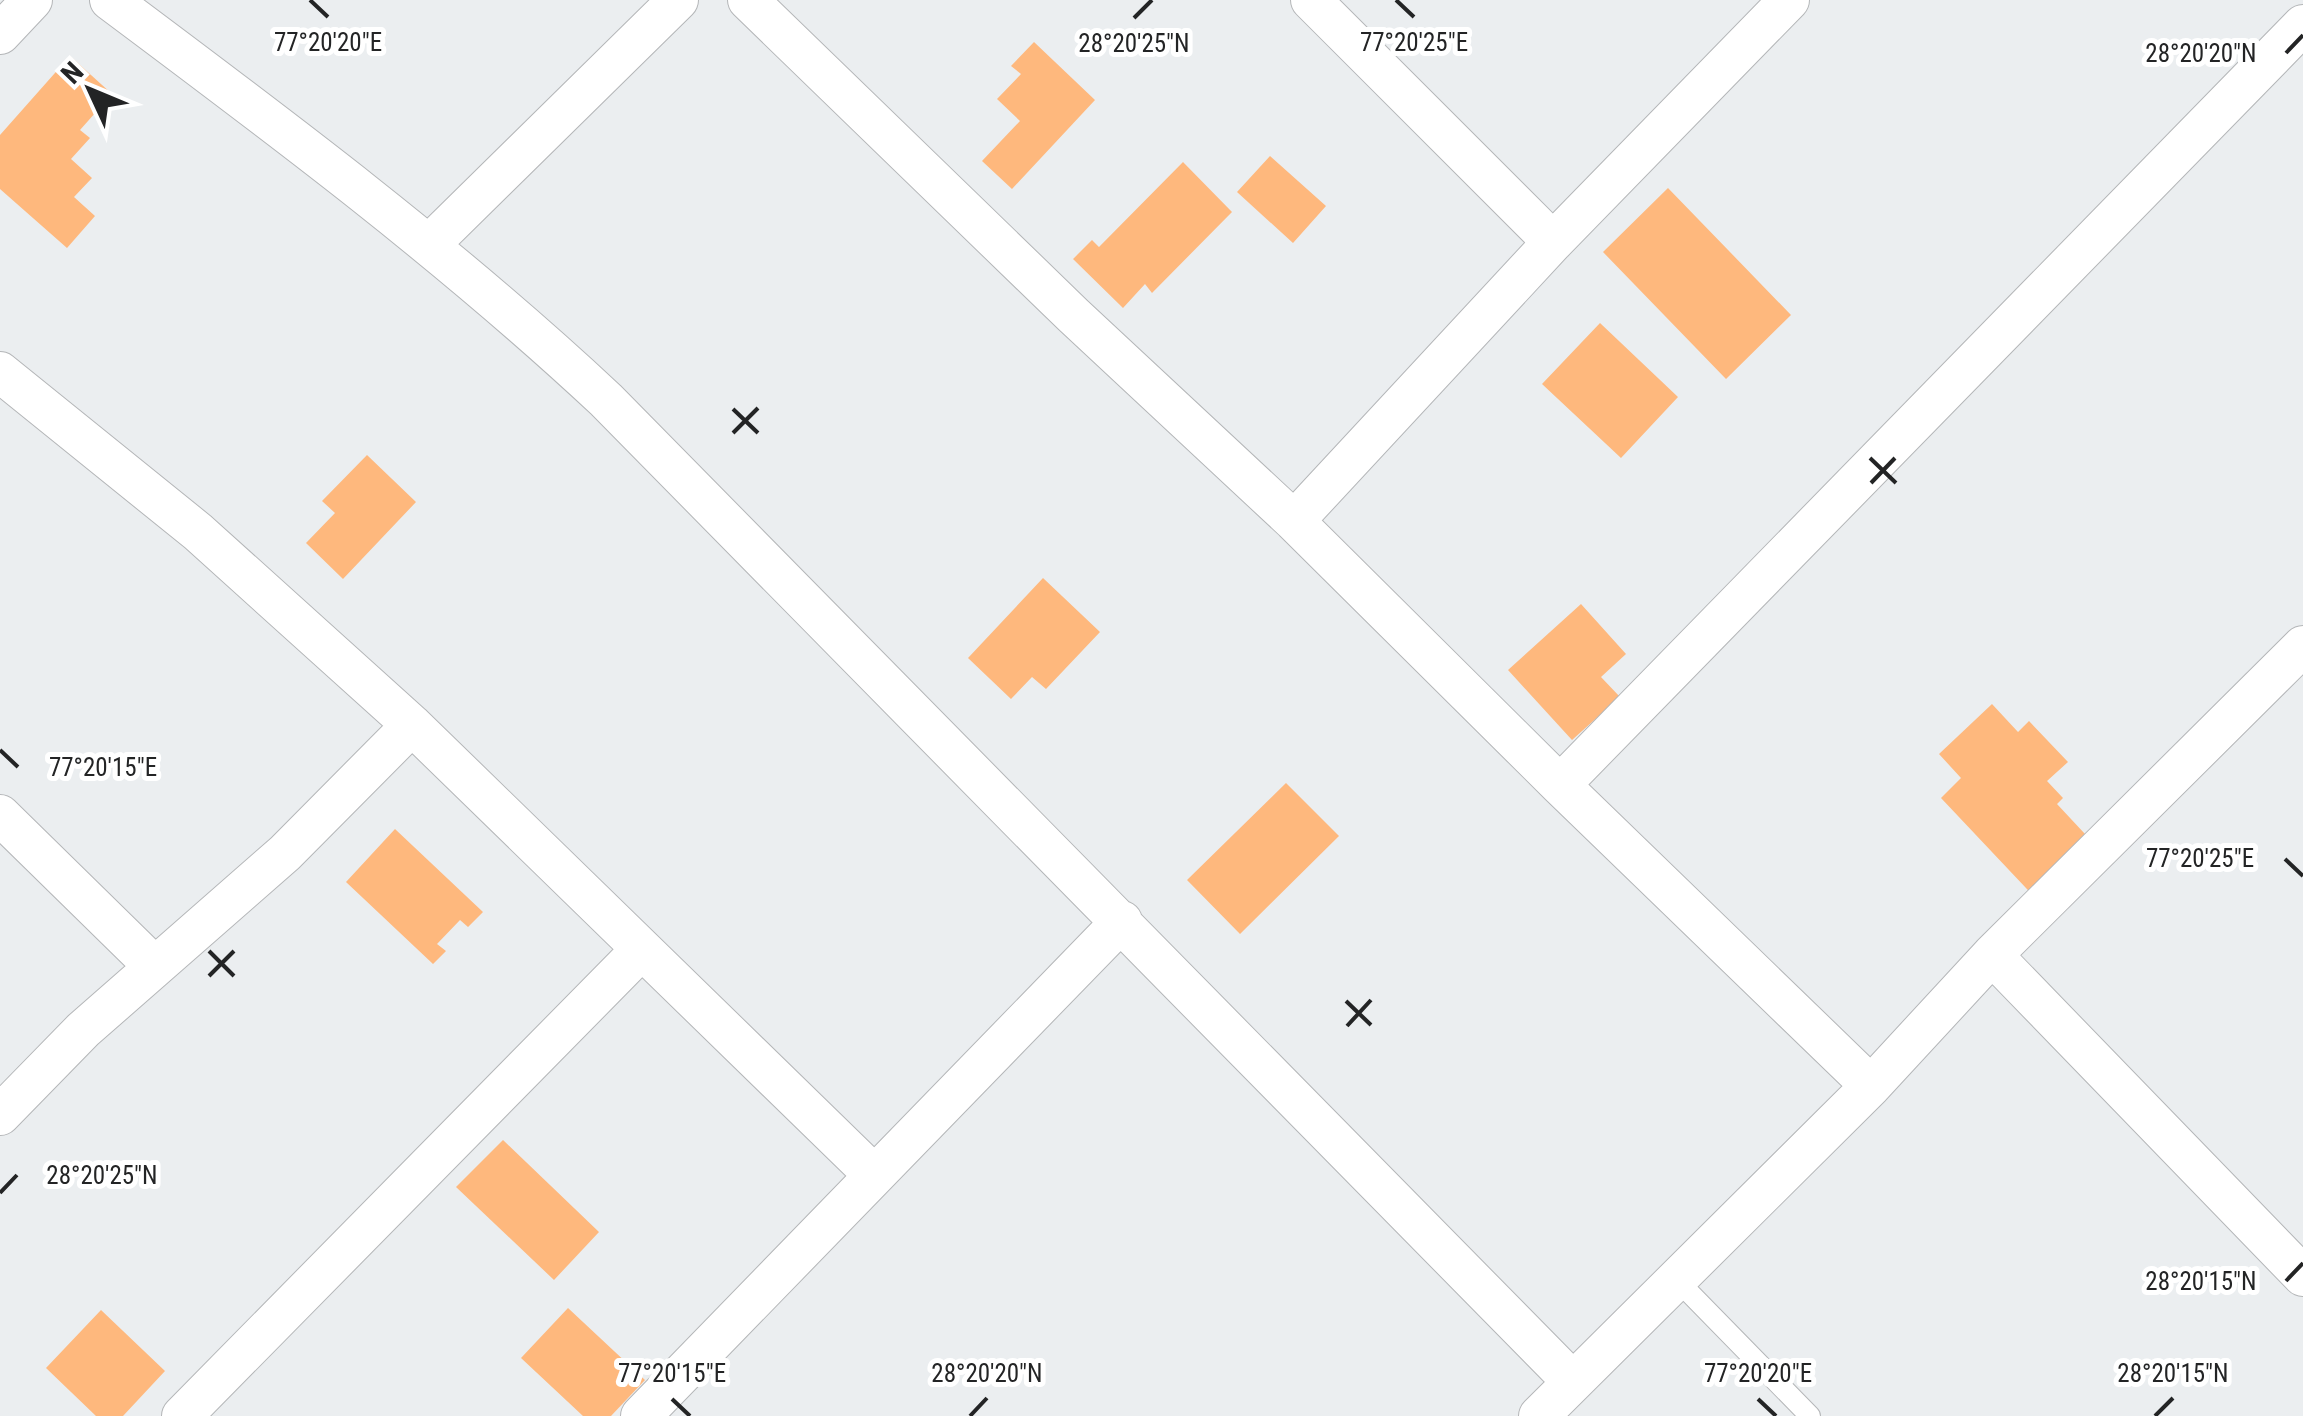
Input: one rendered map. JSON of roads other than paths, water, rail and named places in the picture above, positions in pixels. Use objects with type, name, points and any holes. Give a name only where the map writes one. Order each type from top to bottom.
[{"type":"street","points":[[0,34],[32,0]]},
{"type":"street","points":[[110,0],[430,244],[606,400],[1573,1382]]},
{"type":"street","points":[[430,244],[678,0]]},
{"type":"street","points":[[748,0],[1072,315],[1294,522],[1872,1086]]},
{"type":"street","points":[[1311,0],[1553,242]]},
{"type":"street","points":[[1294,522],[1553,242],[1789,0]]},
{"type":"street","points":[[1560,785],[2303,25]]},
{"type":"street","points":[[0,372],[198,532],[412,725],[873,1174]]},
{"type":"street","points":[[1540,1416],[1872,1086],[1992,955],[2303,646]]},
{"type":"street","points":[[0,1114],[83,1030],[285,853],[412,725]]},
{"type":"street","points":[[0,816],[154,966]]},
{"type":"street","points":[[641,1416],[1122,921]]},
{"type":"street","points":[[182,1416],[642,949]]},
{"type":"street","points":[[1992,955],[2303,1276]]},
{"type":"lane","points":[[1676,1279],[1810,1416]]}]
